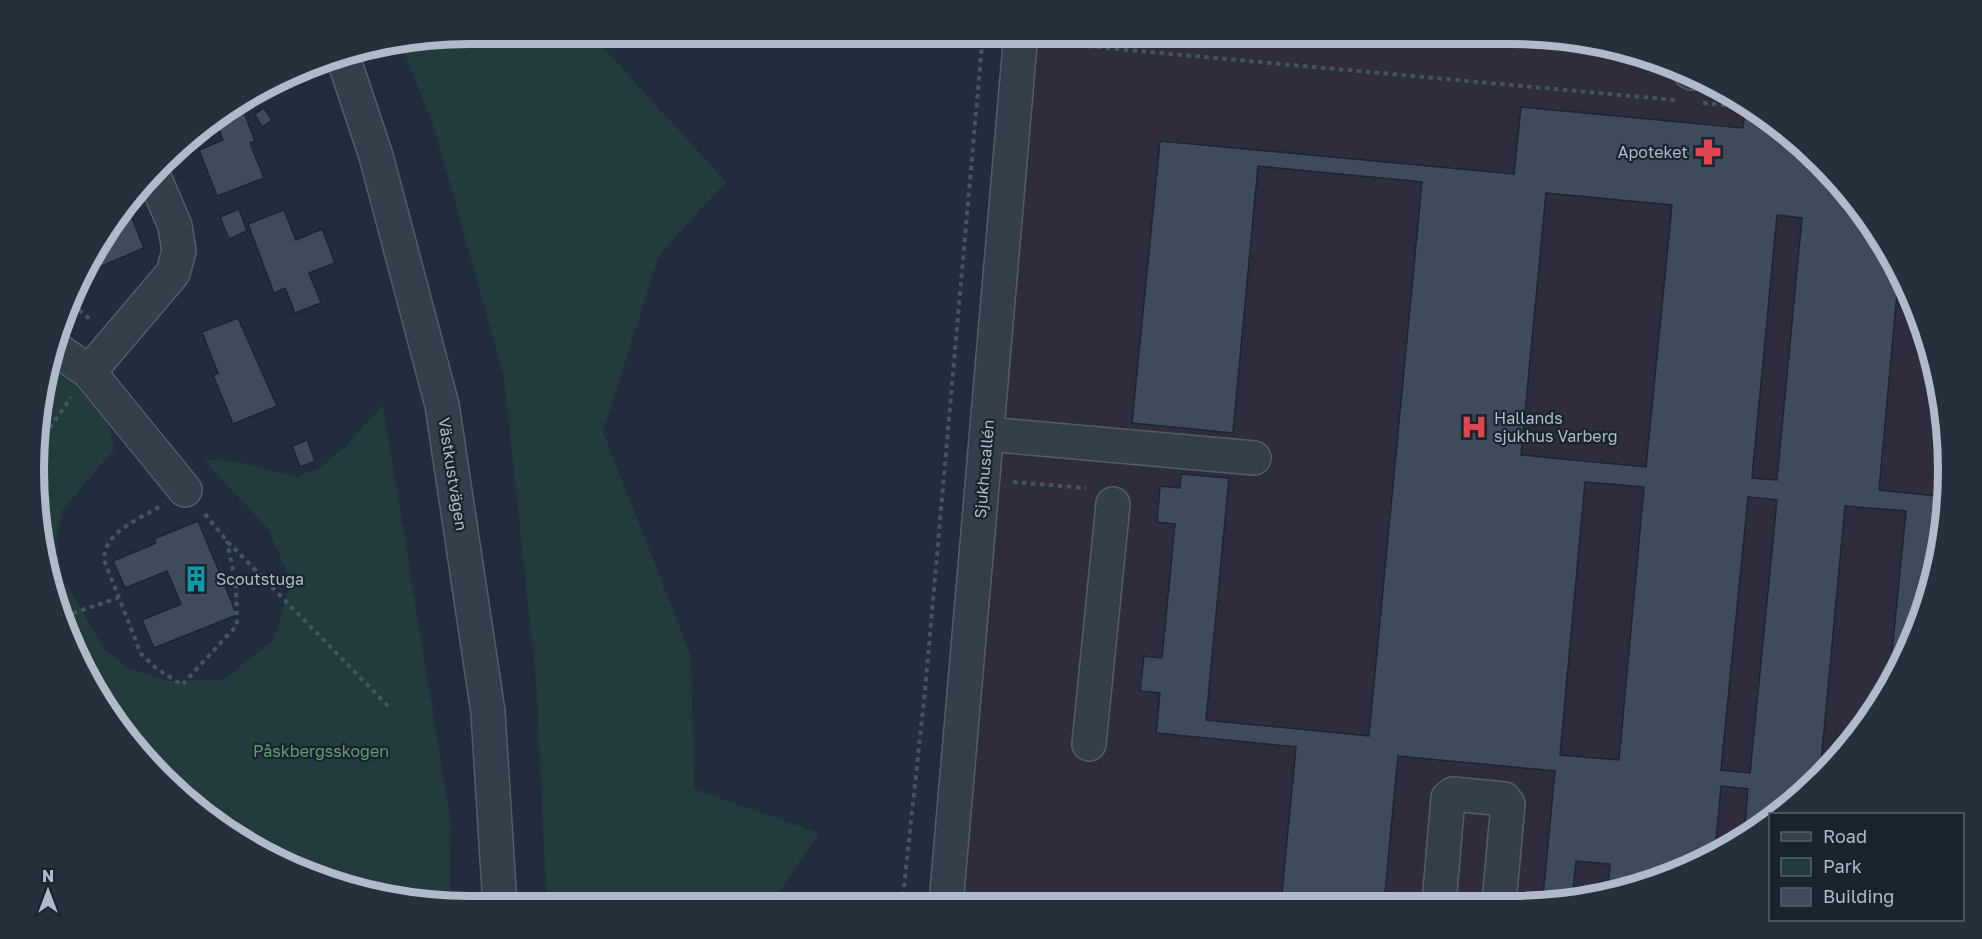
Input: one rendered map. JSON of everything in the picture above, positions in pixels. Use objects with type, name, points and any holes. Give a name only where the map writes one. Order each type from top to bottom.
[{"type":"street","name":"Sjukhusallén","points":[[947,896],[1020,44]]},
{"type":"street","name":"Västkustvägen","points":[[345,62],[376,156],[442,405],[488,712],[499,896]]},
{"type":"street","points":[[88,372],[173,273],[179,251],[175,226],[156,181]]},
{"type":"street","points":[[60,352],[88,372],[185,490]]},
{"type":"street","points":[[987,434],[1254,458]]},
{"type":"street","points":[[1089,744],[1113,504]]},
{"type":"street","points":[[1440,896],[1448,798],[1453,794],[1504,798],[1508,804],[1500,896]]},
{"type":"path","points":[[903,896],[925,691],[982,44]]},
{"type":"path","points":[[1070,44],[1691,87],[1733,105]]},
{"type":"path","points":[[45,435],[88,372]]},
{"type":"path","points":[[944,477],[1105,489],[1111,493],[1113,504]]},
{"type":"path","points":[[227,541],[236,585],[237,625],[182,685],[156,668],[141,654],[104,560],[104,549],[110,538],[185,490],[227,541],[391,709]]},
{"type":"path","points":[[69,614],[118,598]]},
{"type":"shaded area","name":"Hallands sjukhus Varberg","points":[[1039,44],[1540,44],[1596,52],[1623,58],[1676,76],[1701,87],[1749,115],[1814,168],[1850,210],[1867,233],[1895,281],[1924,359],[1938,442],[1938,497],[1935,525],[1924,580],[1895,658],[1867,706],[1833,750],[1814,771],[1772,807],[1726,838],[1676,863],[1623,881],[1568,892],[1512,896],[960,896]]},
{"type":"green space","points":[[442,44],[600,44],[726,182],[659,255],[603,432],[691,656],[694,789],[819,833],[776,896],[547,896],[536,679],[504,377],[435,130],[403,49]]},
{"type":"green space","name":"Påskbergsskogen","points":[[56,367],[85,389],[100,407],[111,433],[114,450],[62,510],[57,542],[62,577],[104,649],[126,667],[167,681],[223,680],[274,640],[291,581],[268,529],[204,460],[235,461],[297,477],[321,467],[345,447],[383,405],[451,824],[450,895],[414,892],[359,881],[281,852],[233,824],[189,790],[149,750],[115,706],[87,658],[58,580],[44,497],[44,442]]},
{"type":"building","points":[[1521,107],[1743,128],[1745,112],[1793,149],[1833,189],[1867,233],[1898,287],[1879,490],[1938,496],[1924,580],[1906,633],[1891,665],[1906,511],[1845,506],[1821,763],[1793,790],[1745,827],[1748,789],[1721,786],[1716,844],[1701,852],[1649,873],[1609,884],[1610,864],[1576,861],[1573,891],[1543,895],[1555,771],[1398,756],[1385,896],[1282,896],[1296,747],[1156,733],[1160,693],[1140,691],[1144,656],[1162,658],[1175,524],[1157,522],[1160,486],[1180,488],[1181,474],[1229,478],[1206,720],[1369,736],[1422,182],[1258,166],[1233,433],[1132,423],[1160,141],[1514,174]],"holes":[[[1546,193],[1672,205],[1646,467],[1521,455]],[[1777,215],[1802,218],[1777,480],[1752,478]],[[1585,482],[1644,487],[1619,760],[1560,755]],[[1748,497],[1777,500],[1750,773],[1721,770]]]},
{"type":"building","points":[[264,108],[272,120],[262,127],[255,114]]},
{"type":"building","points":[[243,109],[255,141],[250,143],[264,178],[217,196],[199,150],[223,140],[217,126]]},
{"type":"building","points":[[239,209],[247,231],[229,239],[220,217]]},
{"type":"building","points":[[284,210],[296,240],[322,229],[335,263],[309,273],[321,303],[295,313],[285,288],[274,293],[248,224]]},
{"type":"building","points":[[130,213],[144,248],[93,269]]},
{"type":"building","points":[[238,318],[277,406],[233,424],[213,375],[218,373],[202,332]]},
{"type":"building","points":[[307,440],[315,461],[300,467],[292,446]]},
{"type":"building","name":"Scoutstuga","points":[[198,521],[237,615],[154,648],[142,620],[181,604],[167,571],[125,588],[113,561],[156,543],[154,539]]},
{"type":"place","name":"Apoteket","points":[[1708,152]]},
{"type":"place","name":"Hallands sjukhus Varberg","points":[[1474,427]]},
{"type":"place","name":"Scoutstuga","points":[[196,579]]}]
